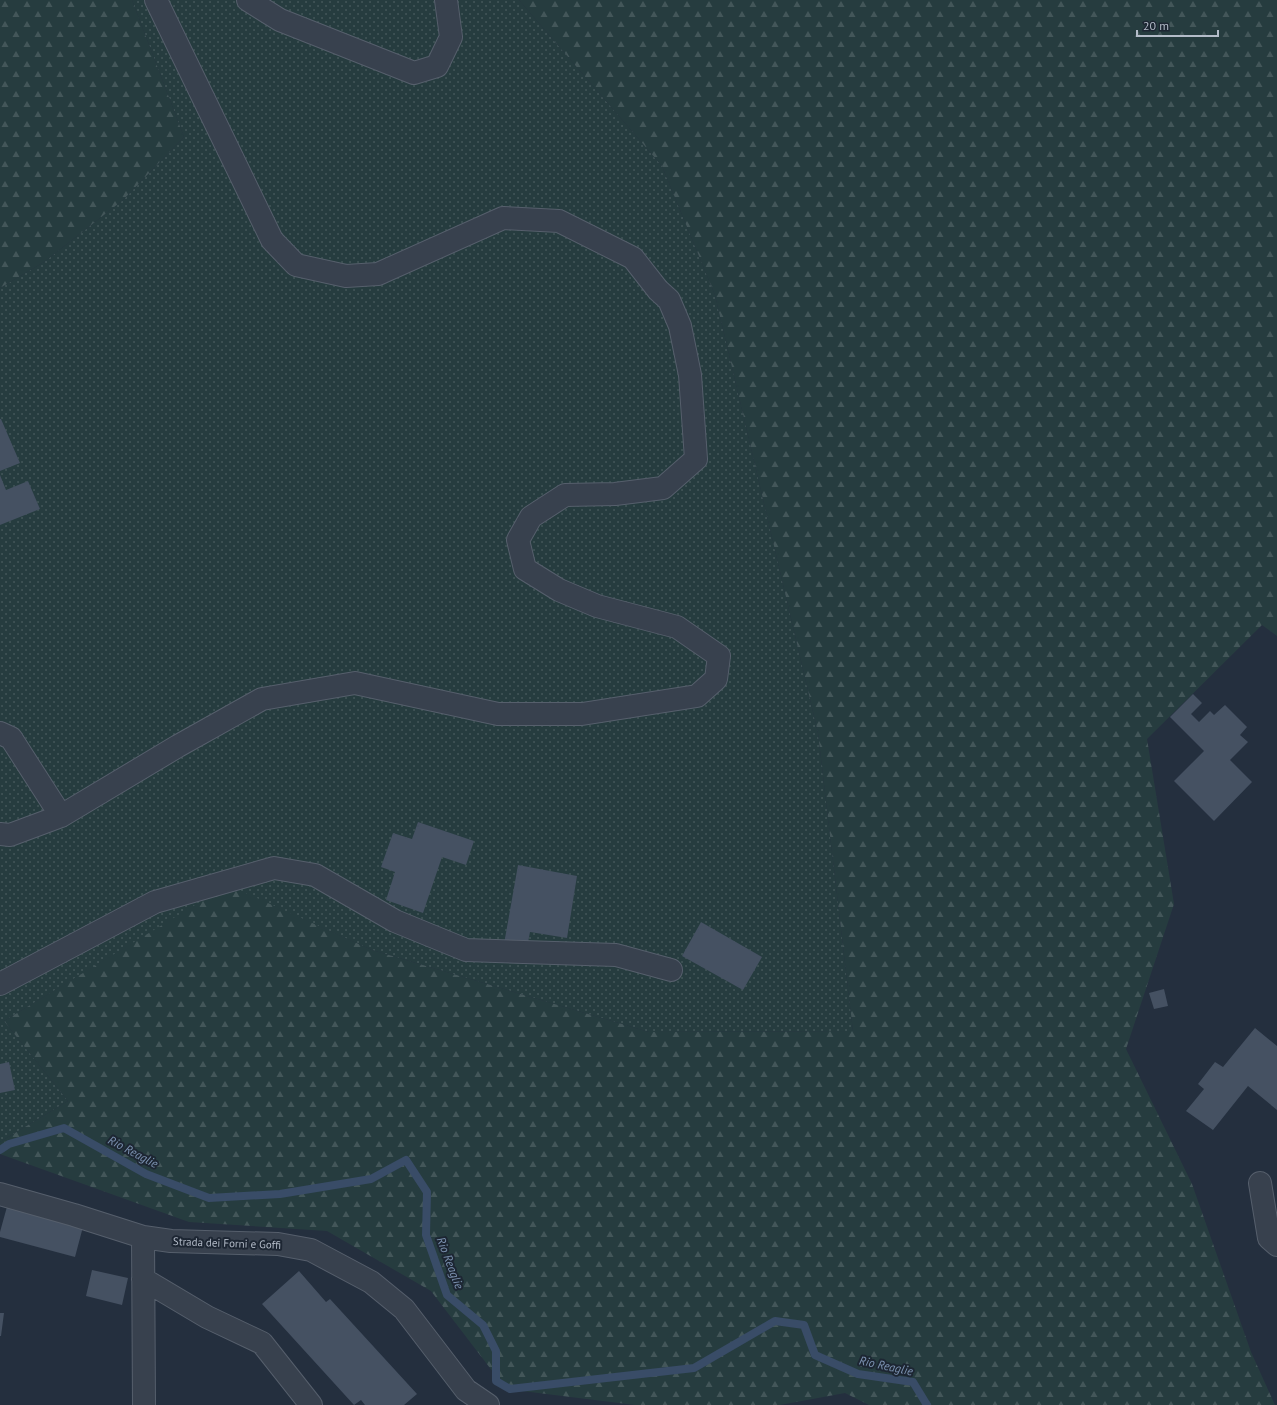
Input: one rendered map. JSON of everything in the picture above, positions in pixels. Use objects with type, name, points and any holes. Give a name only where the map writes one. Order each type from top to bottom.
[{"type":"street","points":[[0,834],[10,835],[61,816],[178,746],[262,699],[355,683],[498,714],[582,714],[697,696],[716,679],[718,656],[701,643],[677,627],[597,606],[559,590],[525,569],[518,540],[532,517],[565,495],[615,494],[663,488],[696,459],[690,375],[680,326],[669,300],[658,290],[633,258],[559,221],[503,218],[378,274],[346,276],[296,265],[272,240],[156,0]]},
{"type":"street","points":[[248,0],[280,20],[414,73],[437,66],[451,38],[446,0]]},
{"type":"street","points":[[0,732],[11,738],[61,816]]},
{"type":"street","points":[[0,984],[155,902],[274,868],[315,875],[395,921],[466,950],[616,955],[671,970]]},
{"type":"street","points":[[1260,1183],[1269,1238],[1277,1245]]},
{"type":"street","name":"Strada dei Forni e Goffi","points":[[0,1194],[143,1237],[171,1241],[278,1244],[311,1250],[371,1282],[404,1309],[466,1390],[488,1405]]},
{"type":"street","points":[[143,1237],[144,1405]]},
{"type":"street","points":[[143,1279],[207,1318],[262,1343],[311,1405]]},
{"type":"green space","points":[[0,0],[132,0],[184,137],[123,200],[44,262],[0,288]]},
{"type":"green space","points":[[132,0],[519,0],[662,166],[715,295],[818,733],[853,1031],[649,1032],[372,950],[228,886],[4,1021],[68,1101],[0,1142],[0,288],[44,262],[123,200],[184,137]]},
{"type":"green space","points":[[519,0],[1277,0],[1277,636],[1262,625],[1147,739],[1174,904],[1126,1049],[1192,1184],[1251,1352],[1275,1405],[869,1405],[845,1393],[780,1405],[635,1405],[506,1389],[431,1291],[327,1231],[189,1222],[0,1154],[0,1142],[68,1101],[4,1021],[228,885],[372,950],[649,1032],[853,1031],[818,733],[715,295],[662,166]]},
{"type":"building","points":[[0,419],[20,463],[0,471]]},
{"type":"building","points":[[0,475],[6,490],[28,481],[40,509],[0,525]]},
{"type":"building","points":[[1193,694],[1202,703],[1191,714],[1199,722],[1210,711],[1214,715],[1225,705],[1247,727],[1240,735],[1248,742],[1230,760],[1252,782],[1214,821],[1174,781],[1204,751],[1170,717]]},
{"type":"building","points":[[418,822],[474,841],[466,865],[442,857],[423,913],[386,900],[395,872],[381,867],[393,833],[412,839]]},
{"type":"building","points":[[518,865],[577,876],[567,938],[530,932],[527,948],[504,944]]},
{"type":"building","points":[[701,922],[762,957],[743,990],[682,956]]},
{"type":"building","points":[[1164,989],[1168,1006],[1154,1009],[1149,993]]},
{"type":"building","points":[[1255,1028],[1277,1046],[1277,1110],[1248,1086],[1213,1130],[1186,1111],[1204,1089],[1198,1084],[1215,1062],[1223,1067]]},
{"type":"building","points":[[9,1062],[15,1090],[0,1093],[0,1064]]},
{"type":"building","points":[[8,1203],[84,1223],[75,1257],[0,1237]]},
{"type":"building","points":[[92,1270],[128,1278],[122,1305],[86,1296]]},
{"type":"building","points":[[299,1271],[326,1302],[330,1299],[417,1394],[404,1405],[365,1405],[361,1400],[354,1405],[262,1304]]},
{"type":"building","points":[[0,1313],[4,1313],[1,1336],[0,1336]]},
{"type":"waterway","name":"Rio Reaglie","points":[[0,1150],[9,1144],[64,1128],[146,1174],[209,1198],[280,1194],[371,1179],[406,1160],[427,1192],[426,1235],[447,1295],[483,1325],[496,1351],[496,1381],[510,1389],[694,1368],[775,1321],[804,1325],[815,1355],[858,1374],[913,1382],[927,1405]]}]
